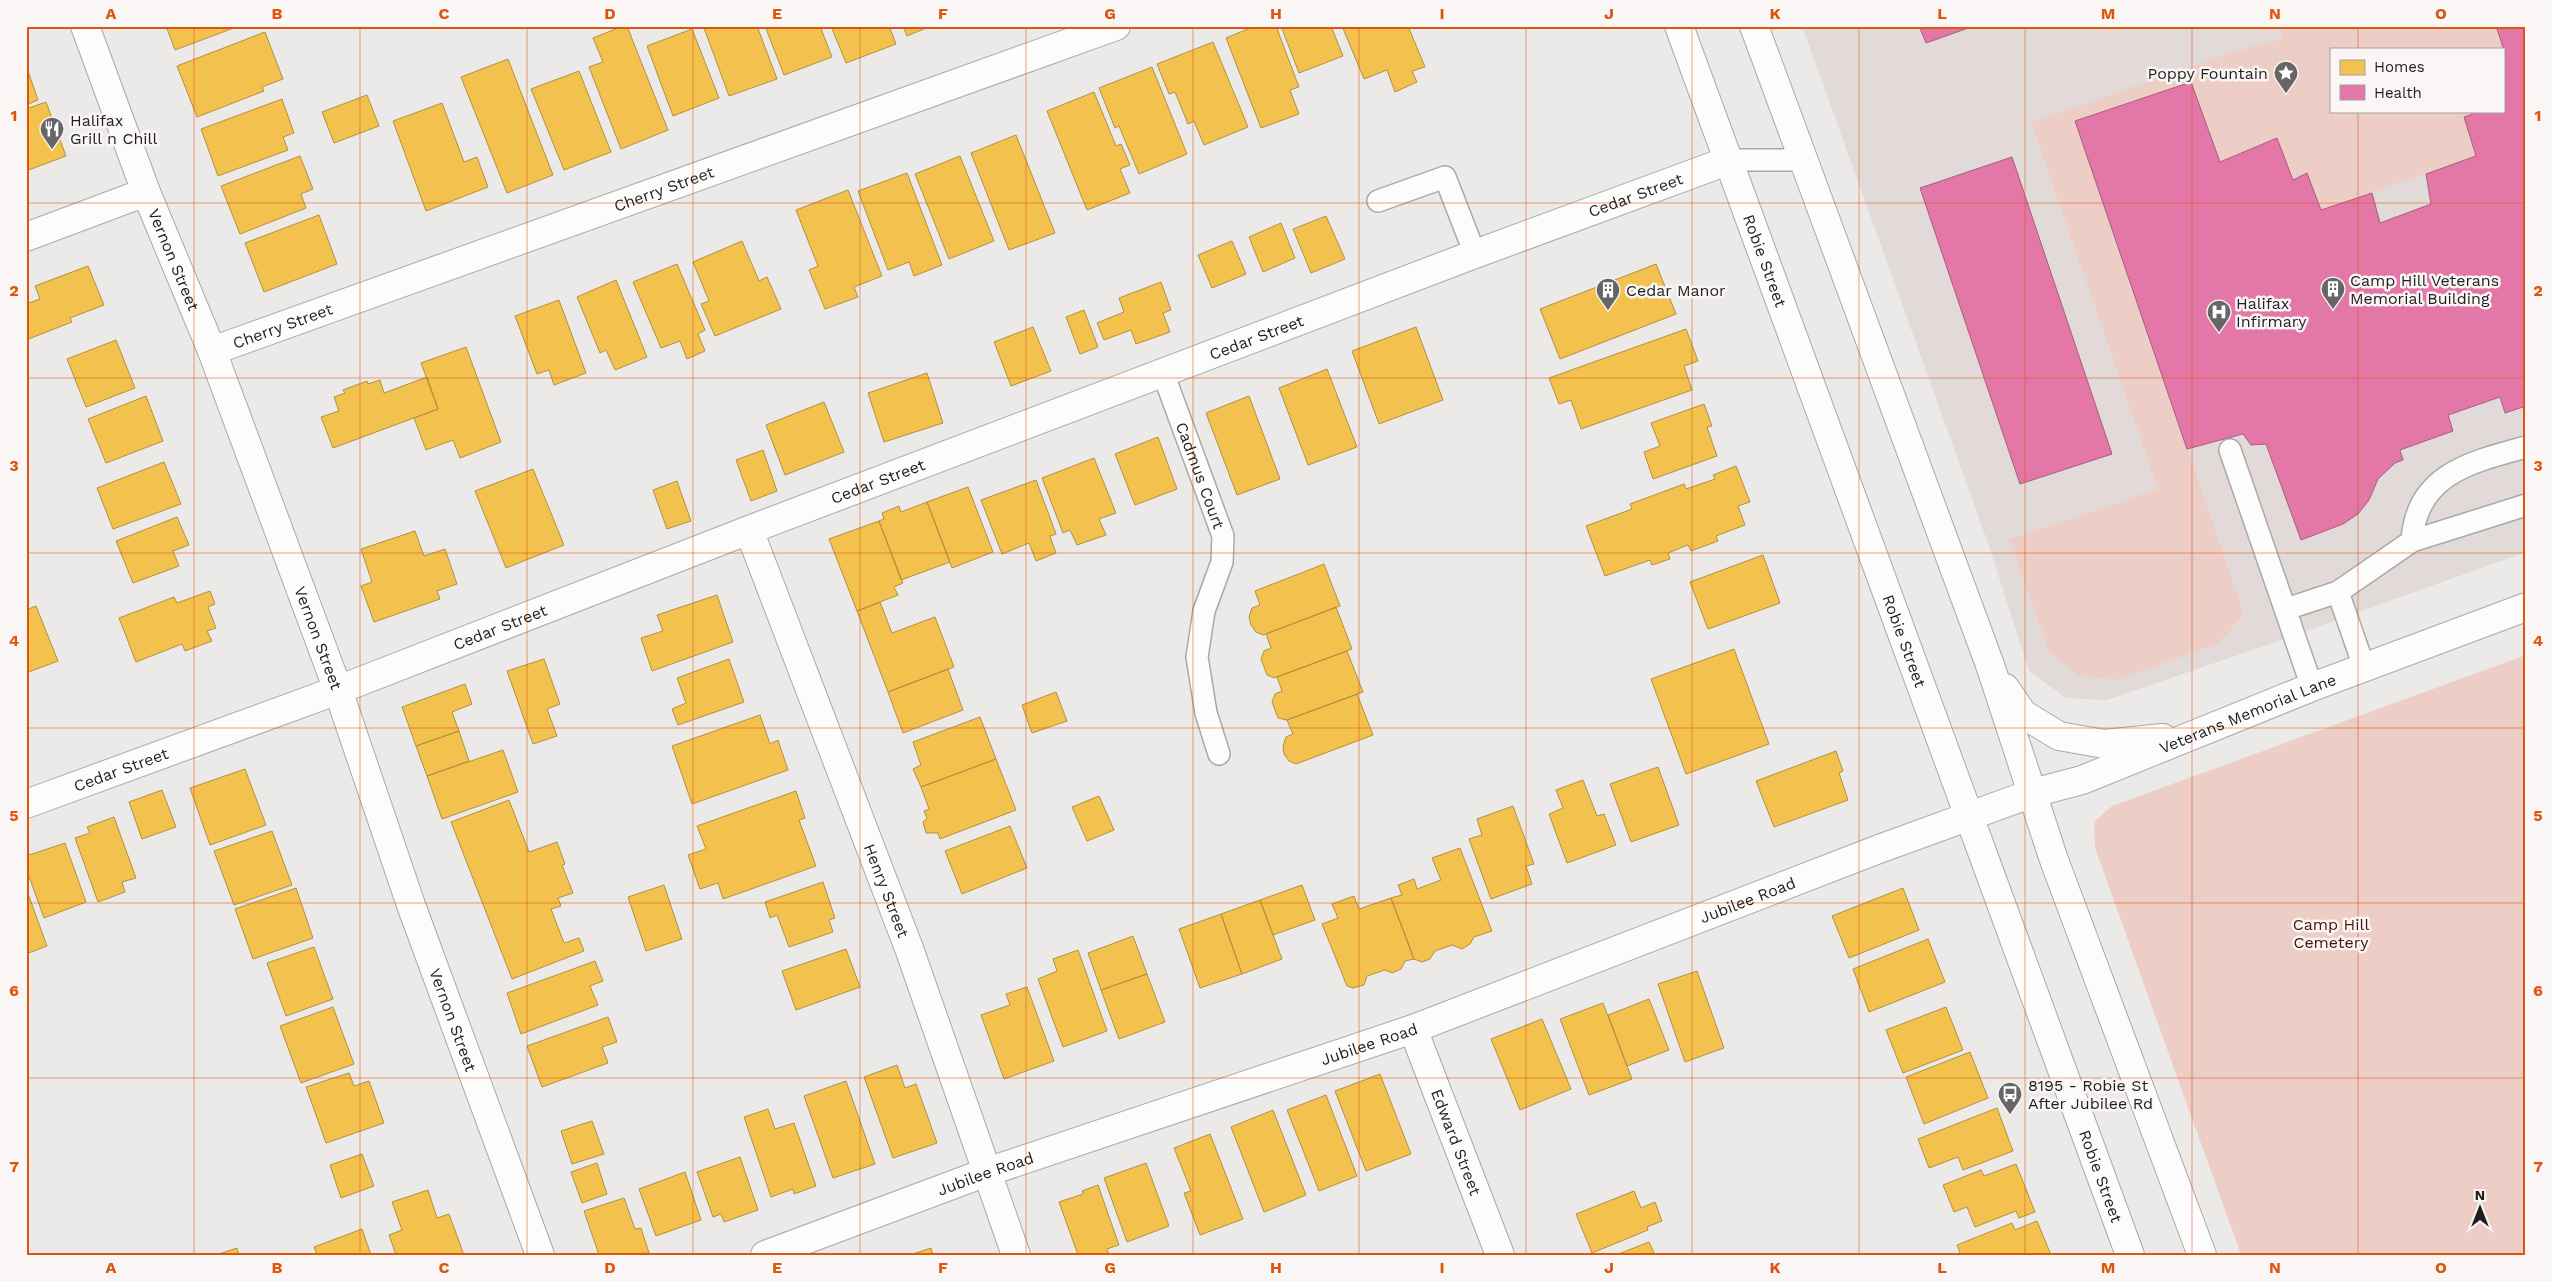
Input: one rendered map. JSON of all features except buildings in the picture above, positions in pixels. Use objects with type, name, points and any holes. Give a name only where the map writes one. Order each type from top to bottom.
[{"type":"street","name":"Vernon Street","points":[[85,26],[146,192],[212,351],[338,690],[411,905],[540,1255]]},
{"type":"street","name":"Cherry Street","points":[[212,351],[1116,26]]},
{"type":"street","name":"Robie Street","points":[[1679,26],[1730,160],[1968,817],[2130,1255]]},
{"type":"street","points":[[1754,26],[1990,665],[2054,860],[2202,1255]]},
{"type":"street","name":"Cedar Street","points":[[26,804],[338,690],[749,530],[1475,254],[1730,160]]},
{"type":"street","points":[[26,238],[146,192]]},
{"type":"street","name":"Henry Street","points":[[749,530],[910,951],[1016,1255]]},
{"type":"street","name":"Veterans Memorial Lane","points":[[1968,817],[2033,793],[2082,780],[2200,734],[2312,687],[2526,607]]},
{"type":"street","points":[[1990,665],[2022,714],[2059,736],[2104,744],[2200,734]]},
{"type":"street","name":"Jubilee Road","points":[[765,1255],[987,1172],[1413,1029],[1968,817]]},
{"type":"street","name":"Edward Street","points":[[1413,1029],[1500,1255]]},
{"type":"lane","points":[[1730,160],[1802,160]]},
{"type":"lane","points":[[1378,201],[1445,177],[1475,254]]},
{"type":"lane","name":"Cadmus Court","points":[[1163,373],[1223,536],[1222,562],[1204,612],[1196,657],[1206,713],[1219,754]]},
{"type":"lane","points":[[2412,541],[2413,526],[2425,497],[2454,470],[2526,447]]},
{"type":"lane","points":[[2230,450],[2312,687]]},
{"type":"lane","points":[[2286,609],[2338,592],[2412,541],[2526,506]]},
{"type":"lane","points":[[2338,592],[2364,667]]},
{"type":"shaded area","name":"Halifax Infirmary","points":[[1802,26],[2526,26],[2526,552],[2107,700],[2066,698],[2029,671],[1989,546]]},
{"type":"green space","points":[[2283,26],[2496,26],[2503,48],[2330,48],[2330,112],[2478,112],[2464,117],[2476,156],[2321,210],[2308,173],[2293,180],[2277,138],[2220,162],[2191,82],[2075,121],[2244,614],[2219,643],[2116,680],[2077,675],[2050,653],[2009,539],[2158,489],[2031,122],[2233,52],[2281,39]]},
{"type":"green space","name":"Camp Hill Cemetery","points":[[2526,655],[2526,1255],[2241,1255],[2095,848],[2094,822],[2112,806]]},
{"type":"place","name":"Poppy Fountain","points":[[2286,94]]},
{"type":"place","name":"Halifax Grill n Chill","points":[[52,150]]},
{"type":"place","name":"Camp Hill Veterans Memorial Building","points":[[2333,310]]},
{"type":"place","name":"Cedar Manor","points":[[1608,311]]},
{"type":"place","name":"Halifax Infirmary","points":[[2219,333]]},
{"type":"place","name":"8195 - Robie St After Jubilee Rd","points":[[2010,1115]]}]
